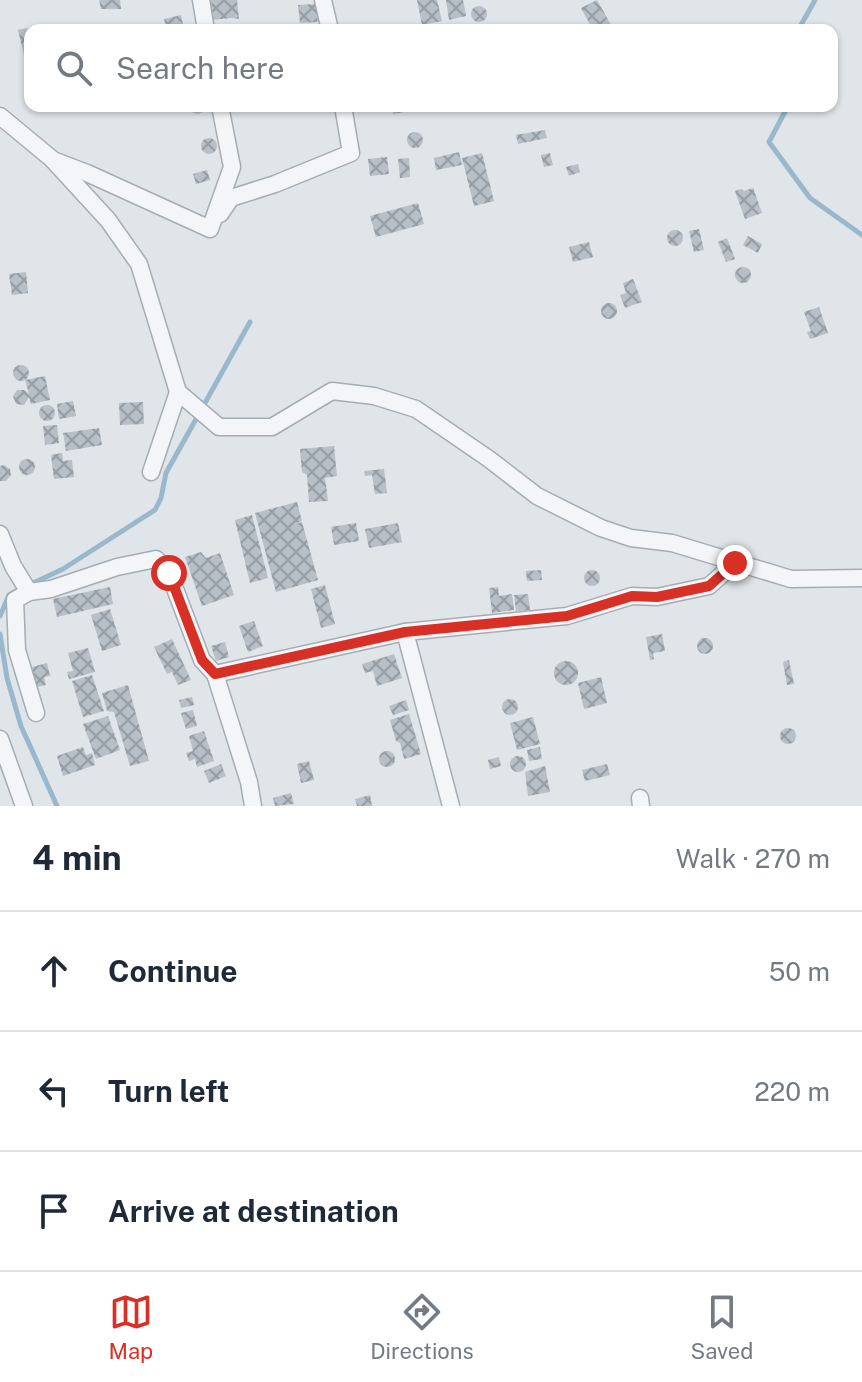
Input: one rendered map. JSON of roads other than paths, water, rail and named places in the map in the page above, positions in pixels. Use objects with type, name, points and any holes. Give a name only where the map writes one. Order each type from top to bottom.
[{"type":"street","points":[[201,0],[205,24]]},
{"type":"street","points":[[323,0],[329,24]]},
{"type":"street","points":[[210,229],[232,167],[221,112]]},
{"type":"street","points":[[210,229],[231,198],[351,153],[344,112]]},
{"type":"street","points":[[0,116],[52,159],[108,220],[139,264],[178,392],[219,427],[272,427],[332,391],[374,396],[416,409],[537,496],[601,528],[631,538],[672,543],[791,579],[862,578]]},
{"type":"street","points":[[52,159],[210,229]]},
{"type":"street","points":[[151,472],[178,392]]},
{"type":"street","points":[[0,534],[6,564],[26,588],[51,589],[117,567],[156,559],[169,573],[202,660],[215,674],[249,782],[253,806]]},
{"type":"street","points":[[215,674],[405,632],[567,616],[632,596],[657,597],[709,586],[735,563]]},
{"type":"street","points":[[26,588],[15,600],[17,650],[36,713]]},
{"type":"street","points":[[405,632],[451,806]]},
{"type":"street","points":[[0,739],[24,806]]},
{"type":"waterway","points":[[802,24],[815,0]]},
{"type":"waterway","points":[[785,112],[769,142],[810,198],[862,235]]},
{"type":"waterway","points":[[29,585],[63,569],[155,510],[166,473],[250,322]]},
{"type":"waterway","points":[[0,616],[9,595],[16,591]]},
{"type":"waterway","points":[[0,634],[7,678],[21,726],[57,806]]}]
